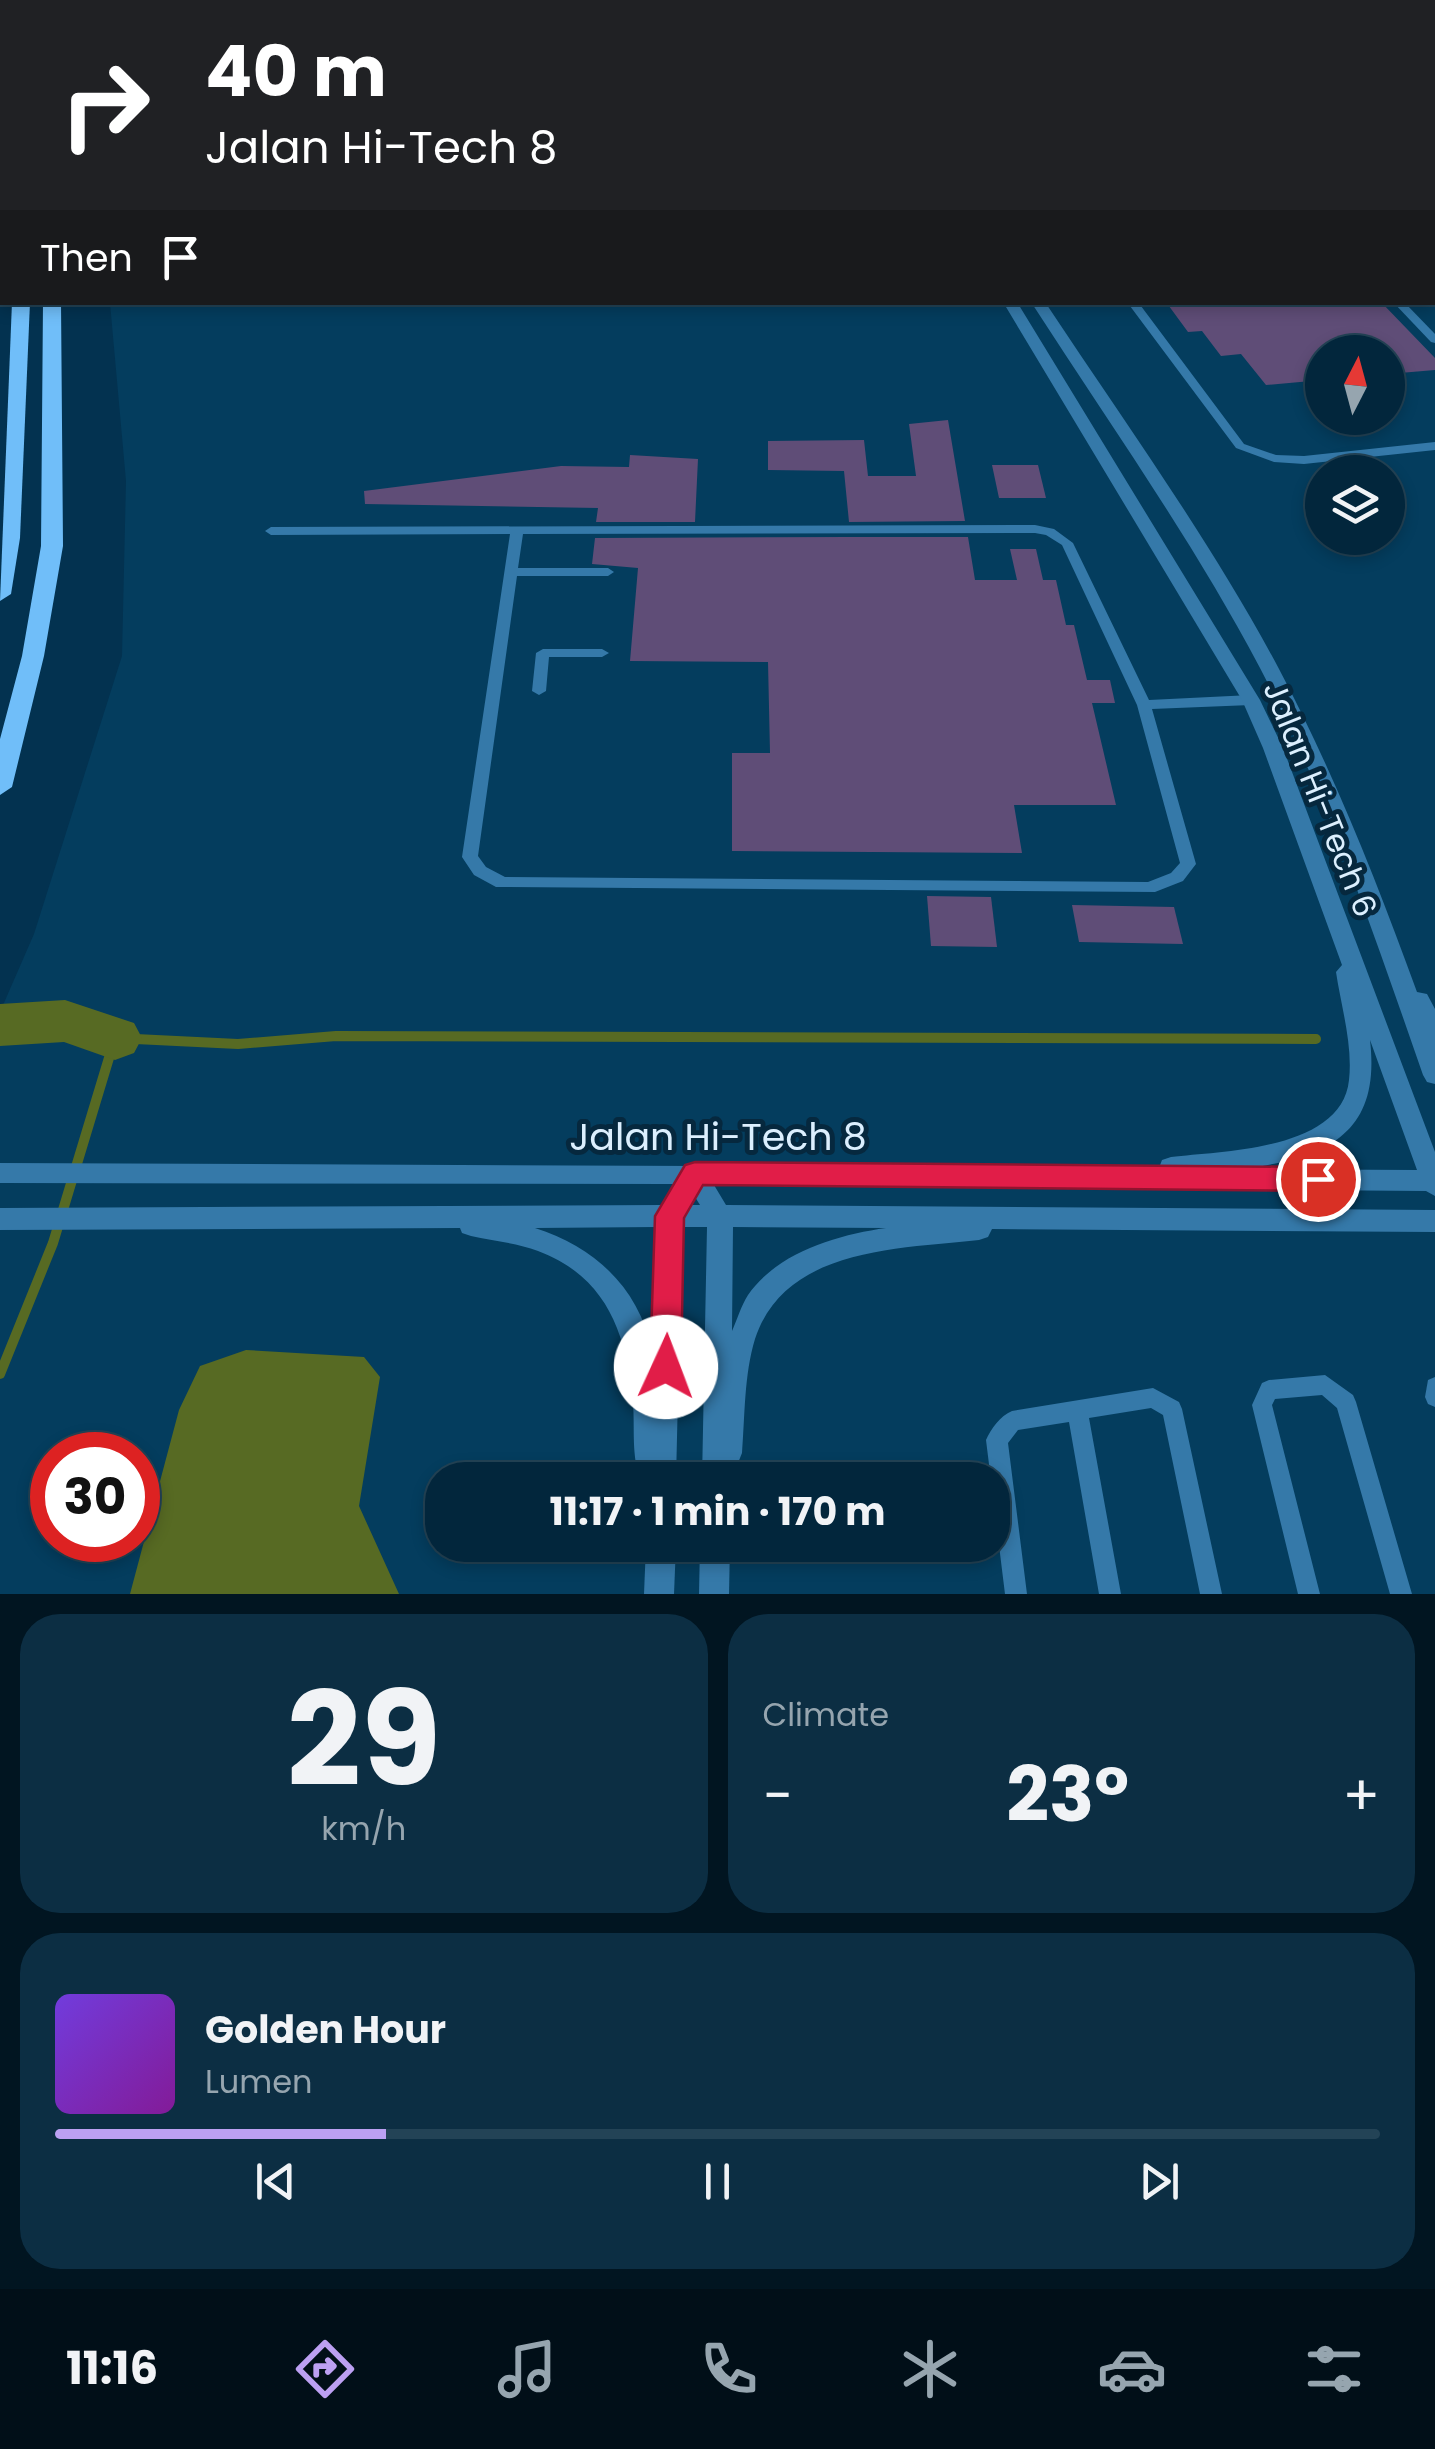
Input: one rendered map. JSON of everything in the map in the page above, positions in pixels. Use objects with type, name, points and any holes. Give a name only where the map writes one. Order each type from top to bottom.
[{"type":"main road","points":[[0,594],[10,538],[21,305]]},
{"type":"main road","points":[[0,787],[33,656],[52,546],[52,305]]},
{"type":"street","name":"Jalan Hi-Tech 6","points":[[1012,305],[1251,700],[1434,1182]]},
{"type":"street","name":"Jalan Hi-Tech 6","points":[[1040,305],[1268,664],[1300,729],[1385,937],[1435,1075]]},
{"type":"street","points":[[1094,1176],[1286,1152],[1319,1140],[1341,1120],[1354,1104],[1362,1084],[1342,933]]},
{"type":"street","points":[[1385,937],[1435,1030]]},
{"type":"street","name":"Jalan Hi-Tech 8","points":[[11,1174],[1094,1176],[1434,1182]]},
{"type":"street","points":[[663,1462],[670,1216],[695,1174],[720,1218],[716,1462]]},
{"type":"street","points":[[0,1219],[670,1216],[1435,1221]]},
{"type":"street","points":[[439,1217],[550,1244],[587,1264],[613,1287],[638,1337],[651,1462]]},
{"type":"street","points":[[726,1462],[742,1336],[761,1300],[782,1277],[813,1256],[842,1246],[1060,1219]]},
{"type":"street","points":[[659,1594],[660,1562]]},
{"type":"street","points":[[714,1594],[715,1562]]},
{"type":"lane","points":[[1134,305],[1240,446],[1274,458],[1304,460],[1435,446]]},
{"type":"lane","points":[[1401,305],[1435,340]]},
{"type":"lane","points":[[271,531],[516,530],[1050,532],[1067,543],[1144,705],[1188,864],[1177,877],[1149,888],[502,883],[480,871],[470,857],[516,530]]},
{"type":"lane","points":[[511,572],[608,572]]},
{"type":"lane","points":[[538,691],[543,653],[602,653]]},
{"type":"lane","points":[[1144,705],[1251,700]]},
{"type":"lane","points":[[1309,1594],[1262,1404],[1269,1390],[1325,1385],[1346,1402],[1401,1594]]},
{"type":"lane","points":[[1435,1387],[1435,1396]]},
{"type":"lane","points":[[1016,1594],[998,1440],[1012,1421],[1153,1398],[1172,1409],[1211,1594]]},
{"type":"lane","points":[[1077,1409],[1110,1594]]},
{"type":"shaded area","points":[[110,305],[1435,305],[1435,1594],[0,1594],[0,1012],[34,934],[122,656],[126,481]]},
{"type":"shaded area","points":[[246,1350],[364,1357],[380,1377],[359,1506],[399,1594],[130,1594],[139,1562],[160,1562],[160,1481],[179,1410],[200,1366]]},
{"type":"building","points":[[1168,305],[1384,305],[1435,358],[1435,370],[1405,373],[1405,335],[1305,335],[1305,382],[1266,385],[1241,354],[1221,356],[1202,331],[1188,332]]},
{"type":"building","points":[[948,420],[965,521],[849,522],[844,471],[768,470],[768,441],[864,440],[868,476],[916,476],[909,424]]},
{"type":"building","points":[[630,455],[698,459],[695,522],[596,522],[598,508],[365,504],[364,491],[561,466],[629,467]]},
{"type":"building","points":[[992,465],[1038,465],[1046,498],[999,498]]},
{"type":"building","points":[[968,537],[975,580],[1017,580],[1010,549],[1036,549],[1043,580],[1056,580],[1066,625],[1074,625],[1087,680],[1110,680],[1115,703],[1092,703],[1116,805],[1014,805],[1022,853],[732,851],[732,753],[770,753],[768,662],[630,661],[638,568],[592,564],[595,538]]},
{"type":"building","points":[[927,896],[991,897],[997,947],[931,946]]},
{"type":"building","points":[[1072,905],[1174,907],[1183,944],[1079,942]]},
{"type":"waterway","points":[[0,1025],[65,1021],[115,1038]]},
{"type":"waterway","points":[[0,1374],[53,1243],[115,1038],[238,1044],[336,1036],[1316,1039]]},
{"type":"route","points":[[666,1367],[670,1216],[695,1174],[1318,1179]]}]
